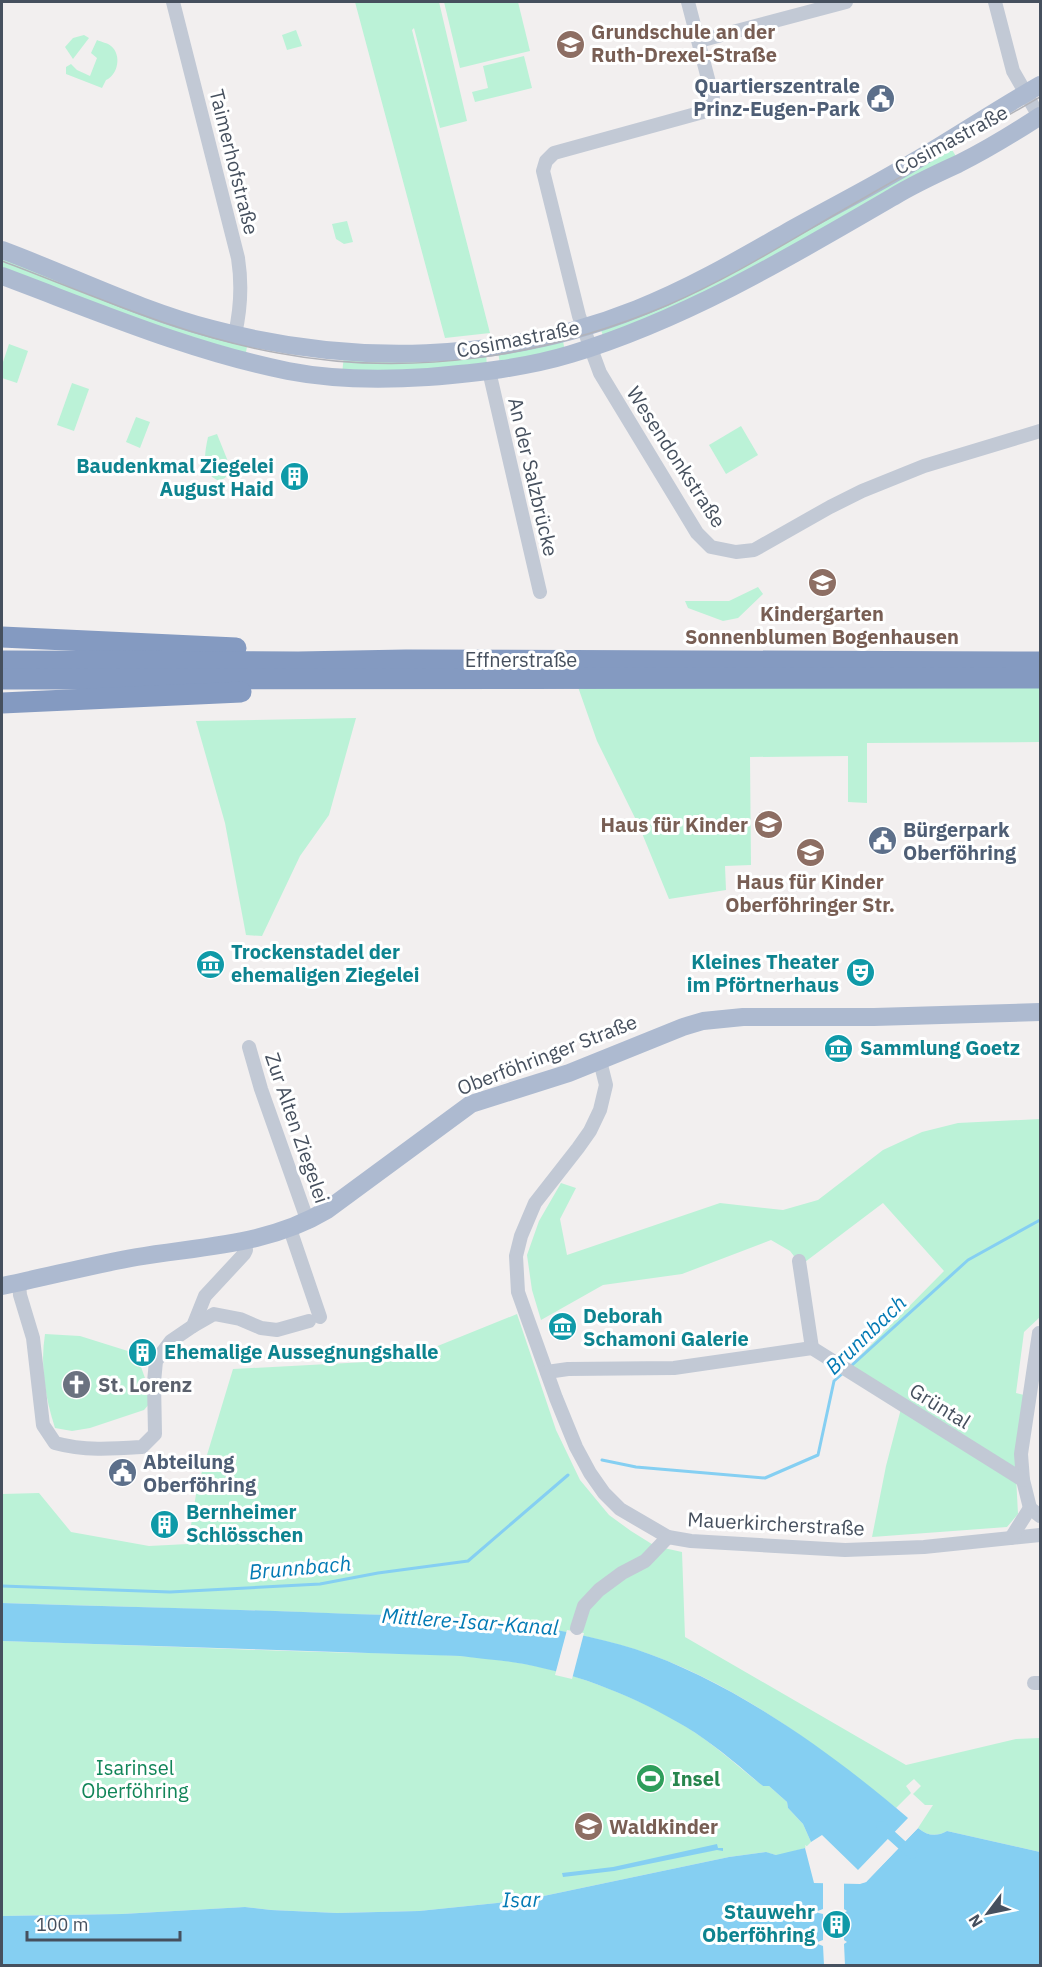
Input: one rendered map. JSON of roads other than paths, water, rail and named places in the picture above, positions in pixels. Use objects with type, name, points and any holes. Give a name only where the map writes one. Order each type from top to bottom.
[{"type":"highway","points":[[2,637],[238,648],[299,671]]},
{"type":"highway","name":"Effnerstraße","points":[[2,679],[299,671],[430,660],[1041,662]]},
{"type":"highway","name":"Effnerstraße","points":[[2,661],[299,671],[1041,678]]},
{"type":"highway","points":[[2,704],[234,693],[299,671]]},
{"type":"main road","name":"Cosimastraße","points":[[2,250],[165,315],[235,334],[331,352],[403,355],[489,348],[582,327],[637,309],[708,276],[914,162],[1033,89]]},
{"type":"main road","name":"Cosimastraße","points":[[2,276],[168,339],[244,361],[290,371],[350,378],[402,378],[489,371],[548,360],[589,348],[657,323],[741,282],[1040,117]]},
{"type":"main road","name":"Oberföhringer Straße","points":[[10,1285],[135,1258],[245,1242],[290,1229],[308,1222],[348,1195],[471,1104],[600,1061],[683,1026],[725,1018],[874,1017],[1041,1012]]},
{"type":"street","name":"Taimerhofstraße","points":[[172,2],[238,258],[242,283],[235,334]]},
{"type":"street","points":[[688,2],[699,41],[846,2]]},
{"type":"street","points":[[995,2],[1013,71],[1033,89]]},
{"type":"street","name":"Wesendonkstraße","points":[[699,41],[713,98],[711,107],[703,112],[554,153],[546,161],[543,171],[589,348],[600,373],[697,532],[711,547],[736,552],[754,550],[830,507],[924,465],[1041,431]]},
{"type":"street","name":"Cosimastraße","points":[[1033,89],[1040,117]]},
{"type":"street","name":"An der Salzbrücke","points":[[489,371],[540,592]]},
{"type":"street","name":"Zur Alten Ziegelei","points":[[249,1047],[261,1089],[308,1222]]},
{"type":"street","name":"Mauerkircherstraße","points":[[600,1061],[606,1085],[600,1110],[590,1131],[535,1203],[521,1236],[516,1256],[518,1292],[547,1372],[577,1450],[604,1493],[620,1509],[668,1537],[691,1541],[845,1550],[924,1547],[1041,1535]]},
{"type":"street","points":[[10,1285],[20,1294],[33,1338],[43,1425],[55,1443],[75,1449],[105,1450],[142,1447],[155,1434],[156,1361],[171,1341],[214,1314],[226,1315],[261,1328],[278,1330],[314,1319],[290,1229]]},
{"type":"street","points":[[193,1326],[205,1296],[244,1254],[245,1242]]},
{"type":"street","points":[[547,1372],[568,1369],[674,1368],[812,1348],[799,1261]]},
{"type":"street","points":[[1011,1538],[1035,1512],[1023,1479],[1021,1454],[1039,1333]]},
{"type":"street","name":"Grüntal","points":[[812,1348],[1023,1479]]},
{"type":"street","points":[[577,1628],[585,1606],[599,1590],[622,1573],[645,1561],[668,1537]]},
{"type":"water","points":[[2,1603],[452,1617],[531,1626],[610,1642],[671,1663],[744,1699],[813,1744],[908,1818],[858,1870],[822,1835],[811,1842],[803,1824],[788,1808],[787,1802],[769,1786],[763,1786],[696,1733],[648,1706],[608,1688],[566,1674],[516,1663],[460,1656],[2,1641]]},
{"type":"water","name":"Isar","points":[[918,1828],[932,1835],[947,1831],[1040,1852],[1040,1965],[2,1966],[2,1916],[122,1914],[245,1907],[337,1913],[419,1911],[534,1898],[729,1857],[766,1852],[776,1855],[805,1848],[814,1883],[860,1884],[866,1882]]},
{"type":"water","points":[[717,1844],[718,1848],[723,1848],[723,1851],[717,1850],[614,1871],[563,1877],[562,1873],[613,1867]]},
{"type":"waterway","name":"Brunnbach","points":[[851,1366],[968,1260],[1040,1220]]},
{"type":"waterway","name":"Brunnbach","points":[[602,1460],[636,1467],[765,1478],[818,1455],[834,1381],[843,1373]]},
{"type":"waterway","name":"Brunnbach","points":[[2,1586],[170,1592],[320,1584],[378,1573],[468,1561],[568,1475]]},
{"type":"waterway","name":"Mittlere-Isar-Kanal","points":[[881,1826],[912,1854]]},
{"type":"tram line","points":[[2,261],[104,301],[242,346],[328,360],[377,363],[427,363],[476,358],[525,350],[574,338],[621,323],[690,295],[753,262],[1040,97]]},
{"type":"place","name":"Grundschule an der Ruth-Drexel-Straße","points":[[570,44]]},
{"type":"place","name":"Quartierszentrale Prinz-Eugen-Park","points":[[881,98]]},
{"type":"place","name":"Baudenkmal Ziegelei August Haid","points":[[295,477]]},
{"type":"place","name":"Kindergarten Sonnenblumen Bogenhausen","points":[[822,583]]},
{"type":"place","name":"Haus für Kinder","points":[[769,825]]},
{"type":"place","name":"Bürgerpark Oberföhring","points":[[882,841]]},
{"type":"place","name":"Haus für Kinder Oberföhringer Str.","points":[[810,852]]},
{"type":"place","name":"Trockenstadel der ehemaligen Ziegelei","points":[[210,964]]},
{"type":"place","name":"Kleines Theater im Pförtnerhaus","points":[[860,973]]},
{"type":"place","name":"Sammlung Goetz","points":[[839,1048]]},
{"type":"place","name":"Deborah Schamoni Galerie","points":[[562,1327]]},
{"type":"place","name":"Ehemalige Aussegnungshalle","points":[[143,1352]]},
{"type":"place","name":"St. Lorenz","points":[[77,1385]]},
{"type":"place","name":"Abteilung Oberföhring","points":[[122,1473]]},
{"type":"place","name":"Bernheimer Schlösschen","points":[[165,1524]]},
{"type":"place","name":"Insel","points":[[651,1779]]},
{"type":"place","name":"Waldkinder","points":[[588,1827]]},
{"type":"place","name":"Stauwehr Oberföhring","points":[[836,1924]]},
{"type":"park label","name":"Isarinsel Oberföhring","points":[[135,1780]]}]
